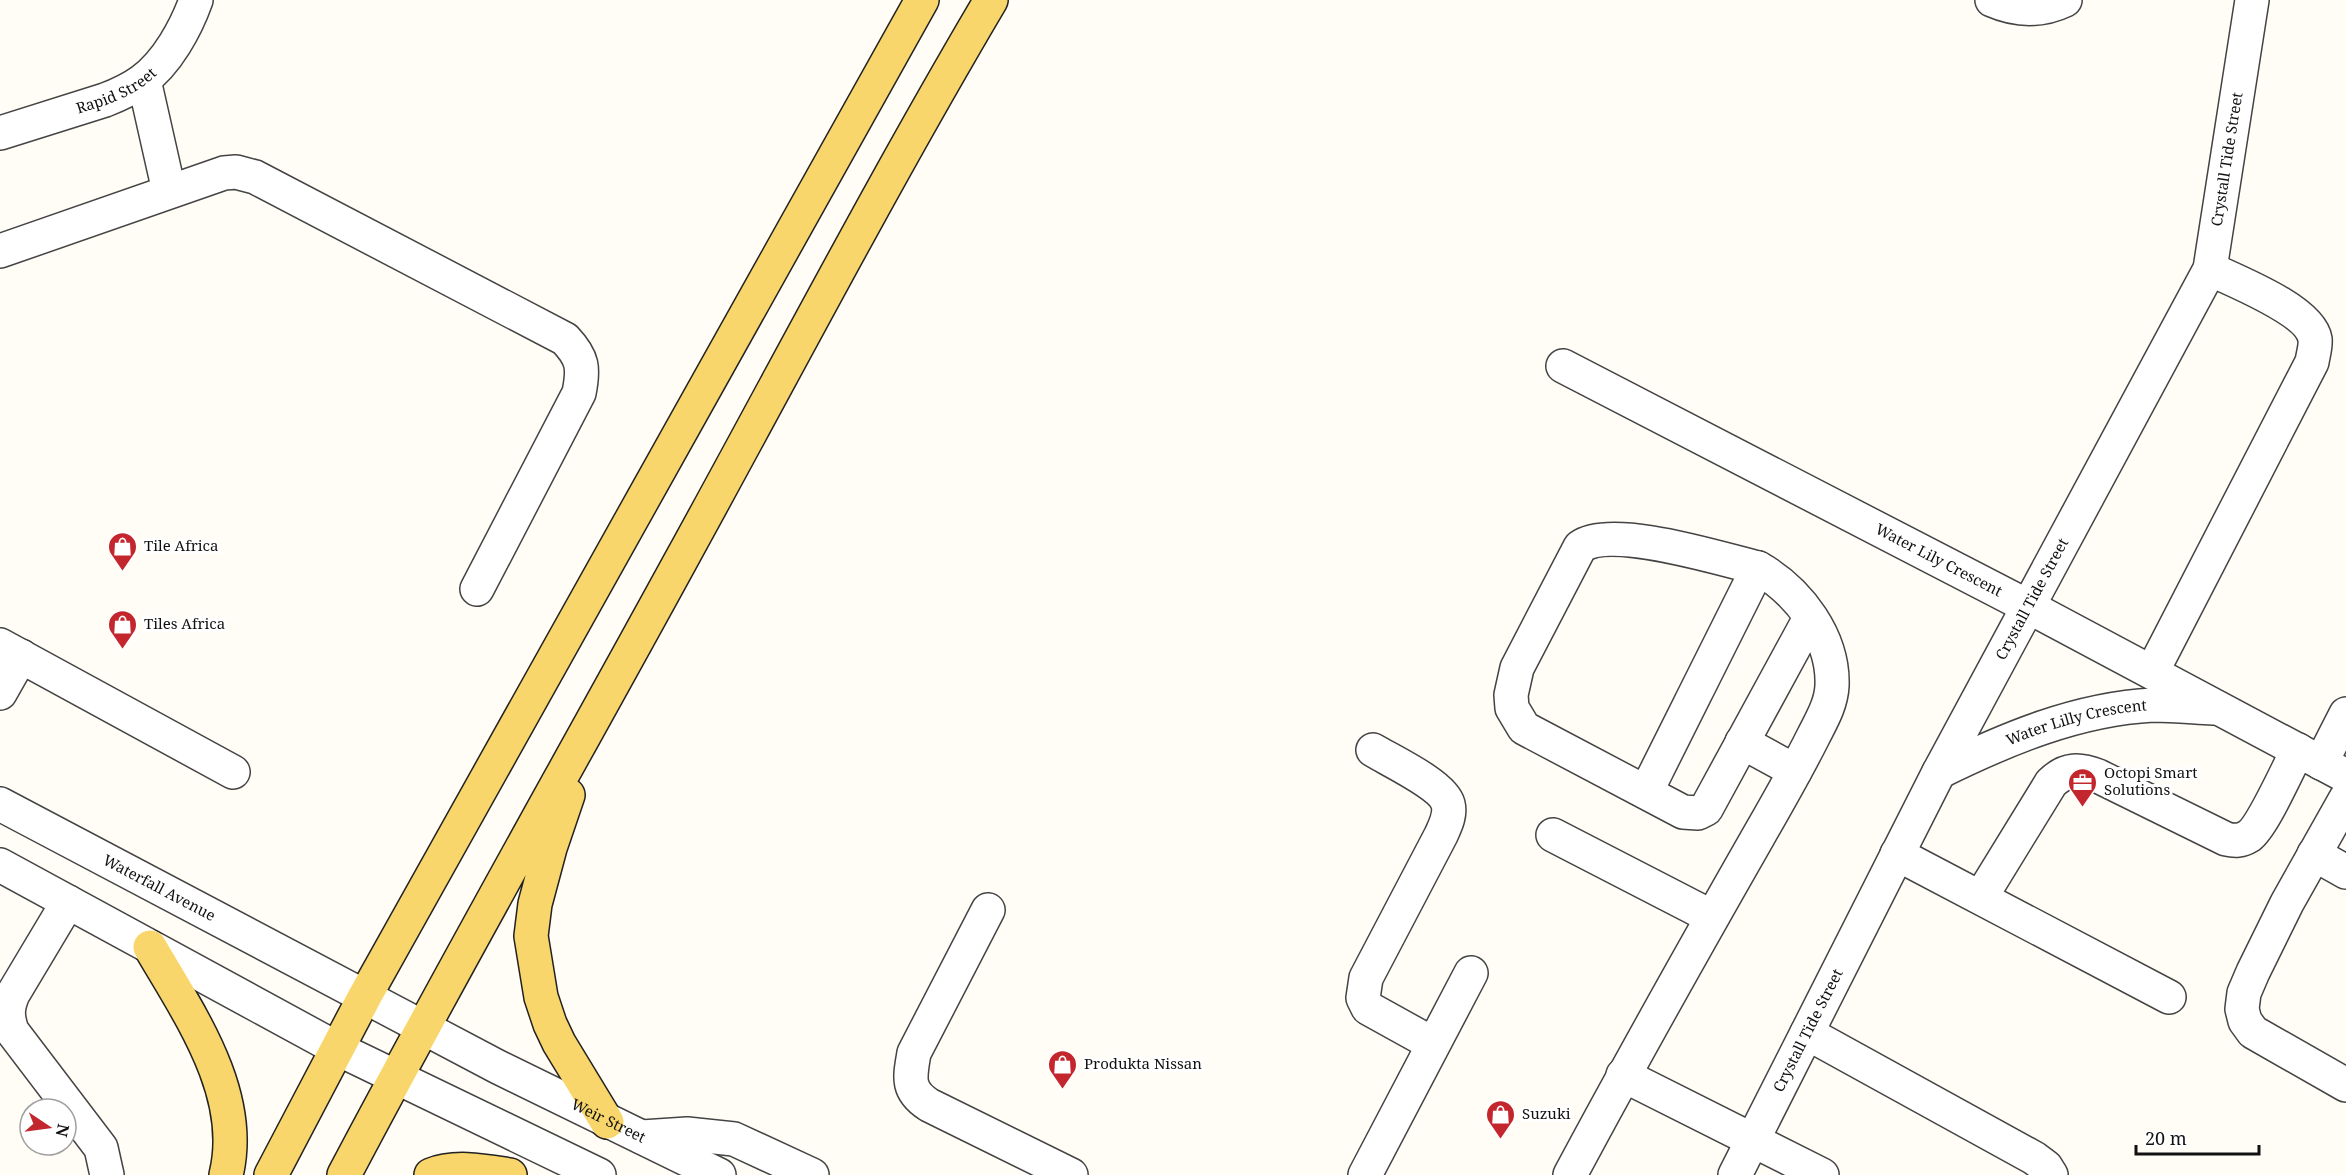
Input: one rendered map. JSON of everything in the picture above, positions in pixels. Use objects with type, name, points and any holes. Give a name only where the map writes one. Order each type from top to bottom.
[{"type":"main road","points":[[271,1175],[365,996],[922,0]]},
{"type":"main road","points":[[344,1175],[930,104],[991,0]]},
{"type":"main road","points":[[597,714],[550,848],[536,904],[531,936],[541,997],[550,1024],[607,1122]]},
{"type":"main road","points":[[150,948],[201,1034],[221,1086],[229,1126],[226,1175]]},
{"type":"main road","points":[[430,1175],[441,1170],[466,1170],[510,1175]]},
{"type":"street","name":"Rapid Street","points":[[0,133],[105,100],[144,80],[165,57],[191,13],[196,0]]},
{"type":"street","points":[[1992,0],[2032,10],[2065,0]]},
{"type":"street","name":"Crystall Tide Street","points":[[1735,1175],[1939,772],[2210,268],[2252,0]]},
{"type":"street","points":[[144,80],[169,191]]},
{"type":"street","points":[[0,251],[224,173],[246,173],[565,339],[576,350],[581,363],[579,393],[477,589]]},
{"type":"street","points":[[2152,672],[2312,362],[2314,352],[2315,337],[2307,324],[2293,311],[2210,268]]},
{"type":"street","name":"Water Lily Crescent","points":[[1563,366],[2029,607],[2322,763]]},
{"type":"street","points":[[1570,1175],[1623,1076],[1795,771],[1829,704],[1832,666],[1825,644],[1810,618],[1789,590],[1774,577],[1758,568],[1645,542],[1594,539],[1580,547],[1517,668],[1511,695],[1512,708],[1524,728],[1683,812],[1698,813],[1706,809],[1810,618]]},
{"type":"street","points":[[1646,792],[1758,568]]},
{"type":"street","points":[[0,693],[10,651],[232,772]]},
{"type":"street","name":"Water Lilly Crescent","points":[[1939,772],[1982,752],[2065,720],[2153,705],[2221,708]]},
{"type":"street","points":[[1981,897],[2051,783],[2066,772],[2086,771],[2226,839],[2237,841],[2251,835],[2260,823],[2322,763],[2346,714]]},
{"type":"street","points":[[1742,742],[1795,771]]},
{"type":"street","points":[[1373,750],[1436,788],[1448,803],[1448,818],[1441,836],[1374,962],[1363,990],[1363,998],[1368,1008],[1433,1044]]},
{"type":"street","points":[[2346,798],[2264,948],[2244,993],[2242,1009],[2245,1021],[2253,1032],[2346,1085]]},
{"type":"street","name":"Waterfall Avenue","points":[[0,804],[423,1027]]},
{"type":"street","points":[[1553,835],[1712,917]]},
{"type":"street","points":[[1897,854],[2169,997]]},
{"type":"street","points":[[2314,854],[2346,872]]},
{"type":"street","points":[[0,865],[338,1049],[599,1175]]},
{"type":"street","points":[[68,902],[13,994],[8,1006],[8,1018],[12,1031],[101,1148],[107,1175]]},
{"type":"street","points":[[988,910],[914,1053],[910,1076],[913,1088],[917,1097],[928,1105],[1071,1175]]},
{"type":"street","points":[[1365,1175],[1471,973]]},
{"type":"street","name":"Weir Street","points":[[423,1027],[607,1122],[719,1175]]},
{"type":"street","points":[[1807,1033],[2034,1158],[2046,1167],[2051,1175]]},
{"type":"street","points":[[1623,1076],[1822,1175]]},
{"type":"street","points":[[640,1137],[687,1134],[734,1139],[812,1175]]},
{"type":"place","name":"Tile Africa","points":[[123,572]]},
{"type":"place","name":"Tiles Africa","points":[[123,650]]},
{"type":"place","name":"Octopi Smart Solutions","points":[[2083,808]]},
{"type":"place","name":"Produkta Nissan","points":[[1063,1090]]},
{"type":"place","name":"Suzuki","points":[[1501,1140]]}]
